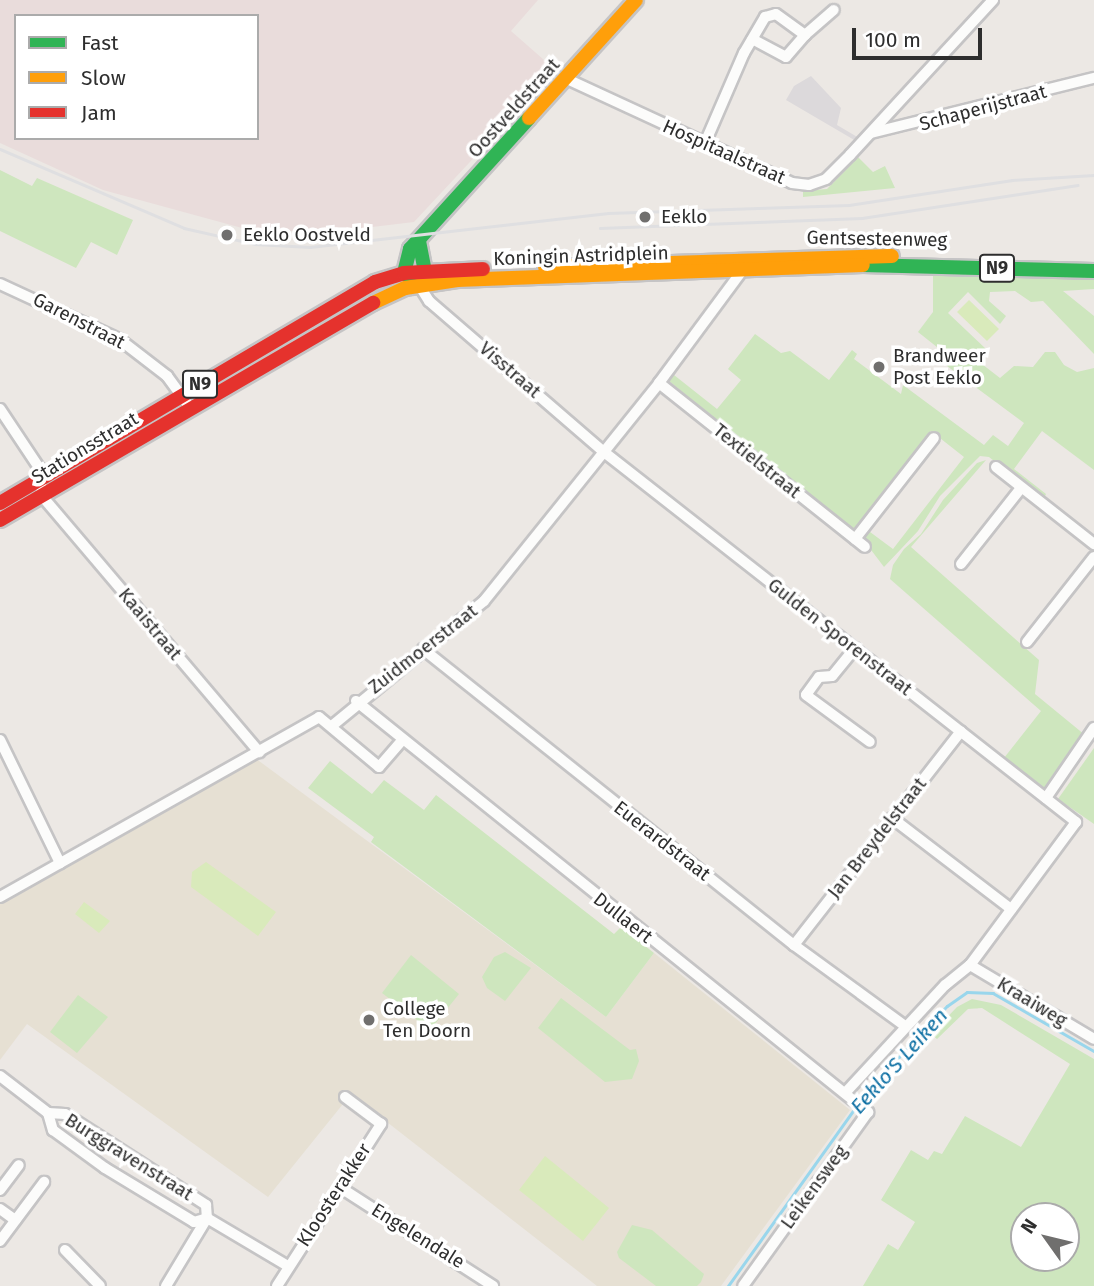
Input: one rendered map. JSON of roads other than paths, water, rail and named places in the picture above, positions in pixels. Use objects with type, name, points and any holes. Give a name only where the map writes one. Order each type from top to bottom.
[{"type":"main road","name":"Oostveldstraat","points":[[404,274],[405,257],[636,0]]},
{"type":"main road","points":[[404,274],[419,285],[425,271],[419,241]]},
{"type":"main road","name":"Gentsesteenweg","points":[[744,265],[866,255],[1094,265]]},
{"type":"main road","name":"Gentsesteenweg","points":[[744,265],[901,264],[1094,271]]},
{"type":"main road","name":"Koningin Astridplein","points":[[425,271],[744,265]]},
{"type":"main road","name":"Koningin Astridplein","points":[[419,285],[468,279],[744,265]]},
{"type":"main road","name":"N9","points":[[404,274],[425,271]]},
{"type":"main road","name":"Stationsstraat","points":[[0,503],[363,288],[404,274]]},
{"type":"main road","name":"Stationsstraat","points":[[0,520],[371,302],[419,285]]},
{"type":"street","name":"Hospitaalstraat","points":[[567,79],[792,183],[809,185],[826,179],[871,134],[993,0]]},
{"type":"street","points":[[752,39],[786,57],[805,35],[834,9]]},
{"type":"street","points":[[705,143],[752,39],[770,13],[805,35]]},
{"type":"street","name":"Schaperijstraat","points":[[871,134],[1094,78]]},
{"type":"street","name":"Zuidmoerstraat","points":[[333,725],[356,701],[484,601],[659,383],[744,265]]},
{"type":"street","name":"Garenstraat","points":[[0,284],[119,339],[167,376],[182,395]]},
{"type":"street","name":"Visstraat","points":[[419,285],[429,301],[604,452]]},
{"type":"street","points":[[276,339],[287,350]]},
{"type":"street","name":"Textielstraat","points":[[659,383],[865,547]]},
{"type":"street","points":[[182,395],[190,408]]},
{"type":"street","points":[[0,410],[40,469],[42,496]]},
{"type":"street","points":[[855,539],[934,438]]},
{"type":"street","name":"Gulden Sporenstraat","points":[[604,452],[1076,822],[1011,909]]},
{"type":"street","points":[[996,467],[1094,544]]},
{"type":"street","points":[[961,564],[1021,488]]},
{"type":"street","name":"Kaaistraat","points":[[42,496],[259,752]]},
{"type":"street","points":[[1027,642],[1094,557]]},
{"type":"street","points":[[855,648],[832,676],[820,677],[806,695],[870,742]]},
{"type":"street","name":"Euerardstraat","points":[[423,649],[794,945],[905,1026]]},
{"type":"street","name":"Dullaert","points":[[356,701],[402,741],[845,1093]]},
{"type":"street","points":[[0,897],[319,717],[333,725],[379,767],[402,741]]},
{"type":"street","points":[[1046,798],[1094,728]]},
{"type":"street","name":"Jan Breydelstraat","points":[[794,945],[961,731]]},
{"type":"street","points":[[0,740],[60,863]]},
{"type":"street","points":[[845,1093],[905,1026],[970,965],[1011,909],[892,818]]},
{"type":"street","name":"Kraaiweg","points":[[970,965],[1094,1040]]},
{"type":"street","name":"Burggravenstraat","points":[[0,1076],[48,1113],[65,1114],[206,1205],[208,1217],[194,1222],[105,1167],[53,1130],[48,1113]]},
{"type":"street","name":"Leikensweg","points":[[743,1286],[867,1112],[845,1093]]},
{"type":"street","name":"Kloosterakker","points":[[276,1286],[341,1188],[342,1179],[381,1124],[345,1097]]},
{"type":"street","points":[[0,1190],[19,1165]]},
{"type":"street","points":[[0,1241],[44,1182]]},
{"type":"street","name":"Engelendale","points":[[341,1188],[493,1286]]},
{"type":"street","points":[[0,1209],[15,1220]]},
{"type":"street","points":[[166,1286],[208,1217]]},
{"type":"street","name":"Kloosterakker","points":[[208,1217],[288,1266]]},
{"type":"street","points":[[65,1250],[100,1286]]},
{"type":"waterway","name":"Eeklo'S Leiken","points":[[728,1286],[868,1090],[947,1006],[967,992],[993,993],[1094,1051]]},
{"type":"railway","points":[[0,149],[184,228],[255,244],[310,247],[608,213],[849,205],[1012,180],[1094,175]]},
{"type":"railway","points":[[600,228],[862,218],[1077,185]]},
{"type":"place","name":"Eeklo","points":[[645,217]]},
{"type":"place","name":"Eeklo Oostveld","points":[[227,235]]},
{"type":"place","name":"Brandweer Post Eeklo","points":[[879,367]]},
{"type":"place","name":"College Ten Doorn","points":[[369,1020]]}]
